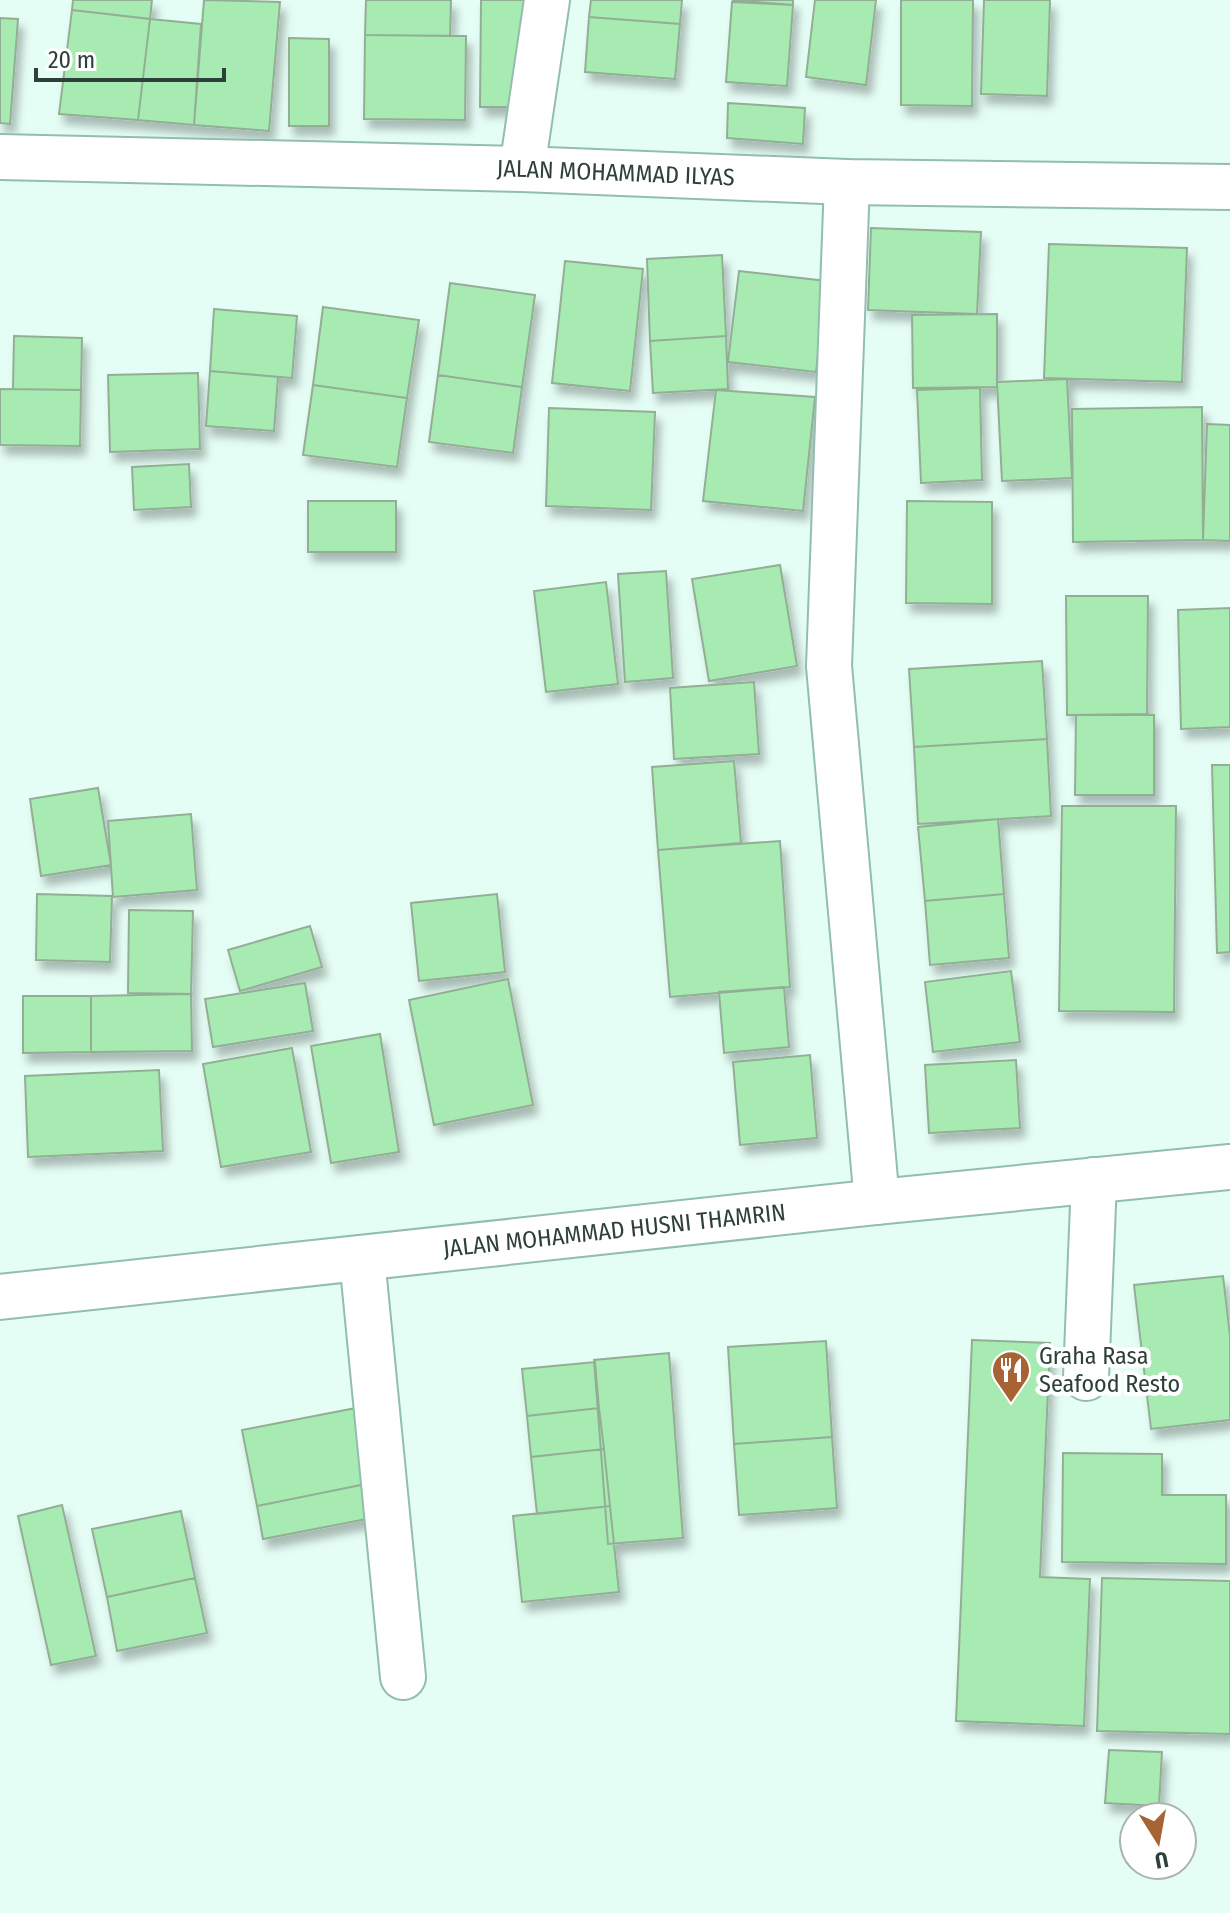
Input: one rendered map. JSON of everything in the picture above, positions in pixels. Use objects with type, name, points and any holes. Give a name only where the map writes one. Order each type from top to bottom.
[{"type":"street","points":[[522,169],[547,0]]},
{"type":"street","name":"JALAN MOHAMMAD ILYAS","points":[[0,157],[522,169],[847,182],[1230,187]]},
{"type":"street","points":[[847,182],[829,666],[877,1202]]},
{"type":"street","name":"JALAN MOHAMMAD HUSNI THAMRIN","points":[[0,1297],[1230,1167]]},
{"type":"street","points":[[1086,1378],[1094,1180]]},
{"type":"street","points":[[362,1258],[403,1677]]},
{"type":"building","points":[[73,0],[152,0],[150,19],[72,10]]},
{"type":"building","points":[[204,0],[280,2],[269,131],[194,125]]},
{"type":"building","points":[[366,0],[451,0],[450,36],[365,35]]},
{"type":"building","points":[[481,0],[531,0],[529,107],[480,107]]},
{"type":"building","points":[[591,0],[682,0],[680,24],[589,17]]},
{"type":"building","points":[[732,0],[793,0],[793,5]]},
{"type":"building","points":[[815,0],[876,0],[866,85],[806,77]]},
{"type":"building","points":[[901,0],[973,0],[972,106],[901,105]]},
{"type":"building","points":[[984,0],[1050,0],[1047,96],[981,94]]},
{"type":"building","points":[[732,2],[793,5],[787,86],[726,82]]},
{"type":"building","points":[[72,10],[150,19],[138,120],[59,114]]},
{"type":"building","points":[[589,17],[680,24],[675,79],[585,72]]},
{"type":"building","points":[[0,18],[18,19],[10,124],[0,123]]},
{"type":"building","points":[[150,19],[201,24],[194,125],[138,120]]},
{"type":"building","points":[[365,35],[466,36],[465,120],[364,119]]},
{"type":"building","points":[[289,38],[329,39],[329,126],[289,126]]},
{"type":"building","points":[[728,103],[805,108],[803,144],[727,138]]},
{"type":"building","points":[[871,228],[981,232],[977,314],[868,310]]},
{"type":"building","points":[[1049,244],[1187,248],[1182,382],[1044,378]]},
{"type":"building","points":[[722,255],[726,336],[650,341],[647,259]]},
{"type":"building","points":[[565,261],[643,269],[630,391],[552,383]]},
{"type":"building","points":[[739,271],[826,281],[816,372],[728,362]]},
{"type":"building","points":[[450,283],[535,295],[522,387],[438,375]]},
{"type":"building","points":[[323,307],[419,320],[407,398],[313,385]]},
{"type":"building","points":[[214,309],[297,316],[292,378],[210,371]]},
{"type":"building","points":[[997,314],[997,387],[913,388],[912,315]]},
{"type":"building","points":[[14,336],[82,338],[81,390],[13,389]]},
{"type":"building","points":[[726,336],[728,389],[653,393],[650,341]]},
{"type":"building","points":[[210,371],[278,377],[274,431],[206,426]]},
{"type":"building","points":[[198,373],[200,449],[110,452],[108,375]]},
{"type":"building","points":[[438,375],[522,387],[513,453],[429,442]]},
{"type":"building","points":[[1067,379],[1072,478],[1002,481],[997,382]]},
{"type":"building","points":[[313,385],[407,398],[397,467],[303,455]]},
{"type":"building","points":[[980,388],[982,480],[921,483],[917,390]]},
{"type":"building","points":[[0,389],[81,390],[80,446],[0,445]]},
{"type":"building","points":[[716,390],[815,397],[803,511],[703,501]]},
{"type":"building","points":[[1202,407],[1203,540],[1073,542],[1072,409]]},
{"type":"building","points":[[549,408],[655,412],[651,510],[546,506]]},
{"type":"building","points":[[1207,424],[1230,425],[1230,541],[1203,540]]},
{"type":"building","points":[[189,464],[191,507],[134,510],[132,467]]},
{"type":"building","points":[[308,501],[396,501],[396,552],[308,552]]},
{"type":"building","points":[[907,501],[992,502],[992,604],[906,603]]},
{"type":"building","points":[[780,565],[797,666],[709,681],[692,579]]},
{"type":"building","points":[[666,571],[673,678],[625,682],[618,574]]},
{"type":"building","points":[[606,582],[618,684],[546,692],[534,591]]},
{"type":"building","points":[[1066,596],[1148,596],[1147,714],[1067,715]]},
{"type":"building","points":[[1230,608],[1230,727],[1181,729],[1178,610]]},
{"type":"building","points":[[1042,661],[1047,739],[914,747],[909,669]]},
{"type":"building","points":[[754,682],[759,754],[674,759],[670,688]]},
{"type":"building","points":[[1076,715],[1154,715],[1154,795],[1075,795]]},
{"type":"building","points":[[1047,739],[1051,816],[918,824],[914,747]]},
{"type":"building","points":[[734,761],[741,843],[658,850],[652,767]]},
{"type":"building","points":[[1212,765],[1230,765],[1230,952],[1217,953]]},
{"type":"building","points":[[98,788],[111,865],[41,876],[30,799]]},
{"type":"building","points":[[1062,806],[1176,806],[1174,1012],[1059,1011]]},
{"type":"building","points":[[191,814],[197,890],[113,897],[108,821]]},
{"type":"building","points":[[998,819],[1004,894],[925,901],[918,827]]},
{"type":"building","points":[[780,841],[790,987],[670,997],[658,850]]},
{"type":"building","points":[[37,894],[112,896],[110,962],[36,960]]},
{"type":"building","points":[[497,894],[505,972],[419,981],[411,903]]},
{"type":"building","points":[[1004,894],[1009,958],[930,965],[925,901]]},
{"type":"building","points":[[129,910],[193,911],[191,994],[128,993]]},
{"type":"building","points":[[310,926],[322,967],[240,991],[228,950]]},
{"type":"building","points":[[1011,971],[1020,1042],[933,1052],[925,982]]},
{"type":"building","points":[[508,979],[533,1105],[434,1125],[409,1000]]},
{"type":"building","points":[[305,983],[313,1031],[213,1047],[205,999]]},
{"type":"building","points":[[784,987],[789,1047],[724,1053],[719,992]]},
{"type":"building","points":[[191,994],[192,1051],[91,1052],[91,996]]},
{"type":"building","points":[[23,996],[91,996],[91,1052],[23,1053]]},
{"type":"building","points":[[380,1034],[399,1152],[331,1163],[311,1046]]},
{"type":"building","points":[[292,1048],[311,1152],[221,1167],[203,1064]]},
{"type":"building","points":[[810,1055],[817,1138],[740,1145],[733,1062]]},
{"type":"building","points":[[1016,1060],[1020,1128],[929,1133],[925,1065]]},
{"type":"building","points":[[159,1070],[163,1151],[28,1157],[25,1076]]},
{"type":"building","points":[[1223,1276],[1230,1336],[1230,1420],[1151,1429],[1134,1285]]},
{"type":"building","points":[[972,1340],[1050,1343],[1040,1577],[1090,1579],[1084,1726],[956,1721]]},
{"type":"building","points":[[826,1341],[832,1437],[734,1444],[728,1347]]},
{"type":"building","points":[[669,1353],[683,1538],[608,1544],[594,1360]]},
{"type":"building","points":[[595,1362],[599,1408],[527,1416],[522,1369]]},
{"type":"building","points":[[356,1408],[371,1483],[257,1506],[242,1430]]},
{"type":"building","points":[[599,1408],[604,1449],[531,1457],[527,1416]]},
{"type":"building","points":[[832,1437],[837,1508],[739,1515],[734,1444]]},
{"type":"building","points":[[604,1449],[610,1506],[537,1514],[531,1457]]},
{"type":"building","points":[[1063,1453],[1162,1454],[1162,1495],[1226,1495],[1226,1564],[1062,1562]]},
{"type":"building","points":[[371,1483],[377,1517],[263,1539],[257,1506]]},
{"type":"building","points":[[62,1505],[96,1656],[51,1665],[18,1516]]},
{"type":"building","points":[[610,1506],[619,1592],[522,1602],[513,1516]]},
{"type":"building","points":[[181,1511],[195,1578],[107,1597],[92,1529]]},
{"type":"building","points":[[195,1578],[207,1633],[117,1651],[107,1597]]},
{"type":"building","points":[[1102,1578],[1230,1581],[1230,1734],[1097,1731]]},
{"type":"building","points":[[1109,1750],[1162,1752],[1159,1801],[1105,1803]]},
{"type":"place","name":"Graha Rasa Seafood Resto","points":[[1011,1404]]}]
